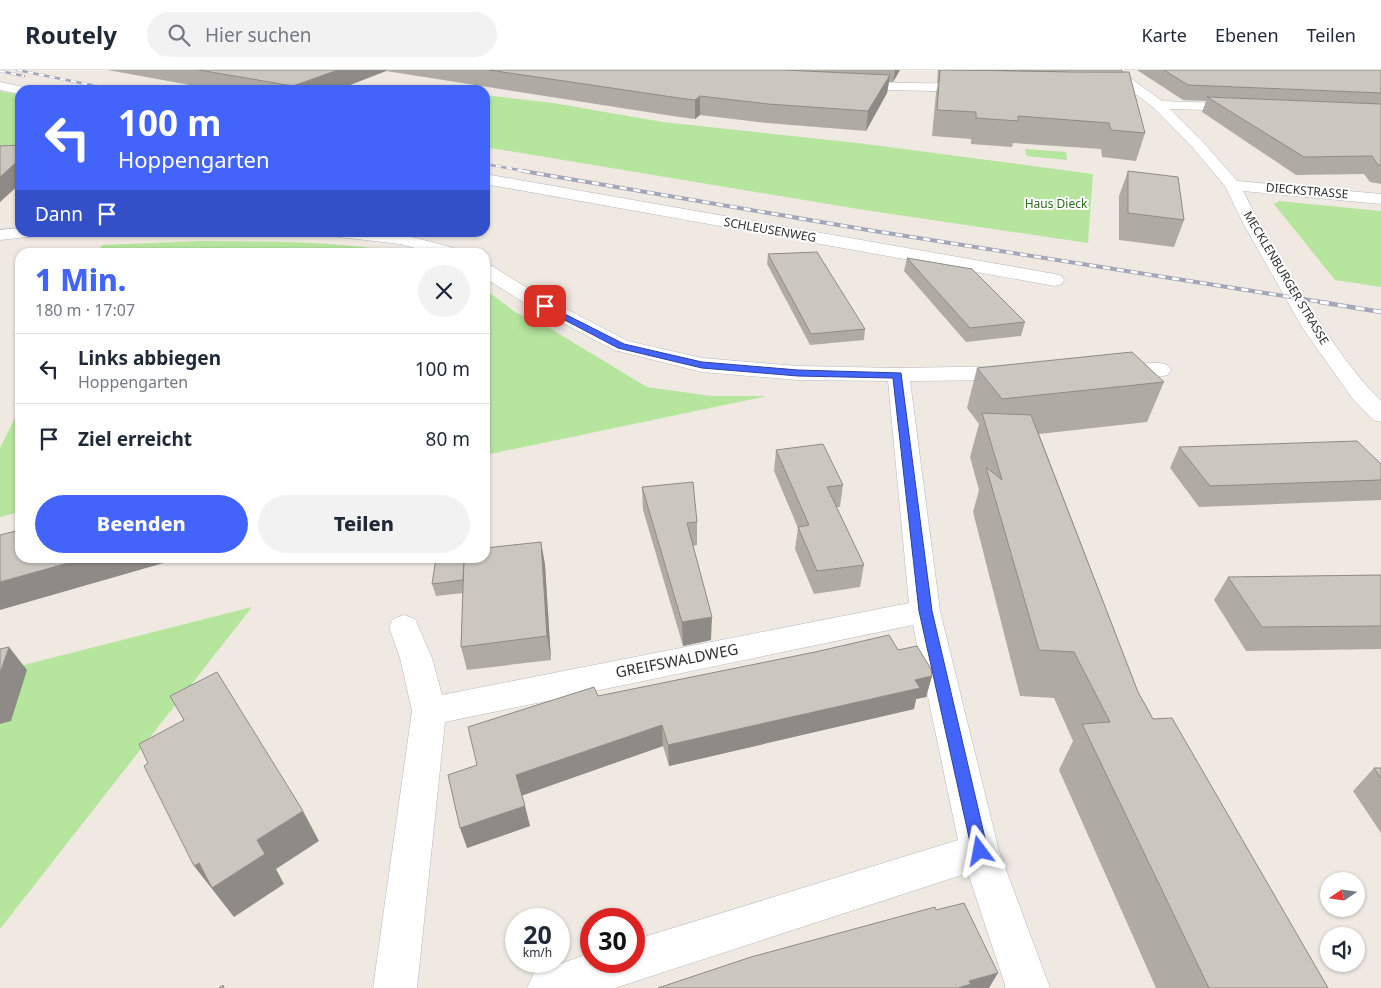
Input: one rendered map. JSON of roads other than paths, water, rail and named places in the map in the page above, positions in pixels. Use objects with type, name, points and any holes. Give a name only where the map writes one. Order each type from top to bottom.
[{"type":"street","points":[[861,70],[871,86]]},
{"type":"street","name":"MECKLENBURGER STRASSE","points":[[1111,70],[1159,105],[1232,185],[1252,225],[1312,326],[1360,393],[1381,416]]},
{"type":"street","points":[[0,86],[15,89]]},
{"type":"street","points":[[838,86],[986,89]]},
{"type":"street","points":[[1080,90],[1140,91]]},
{"type":"street","points":[[1159,105],[1248,108]]},
{"type":"street","name":"SCHLEUSENWEG","points":[[490,180],[1055,280]]},
{"type":"street","name":"DIECKSTRASSE","points":[[1232,185],[1381,198]]},
{"type":"street","points":[[0,234],[15,233]]},
{"type":"street","points":[[383,237],[401,239],[434,248]]},
{"type":"street","points":[[490,273],[530,298],[621,346],[702,365],[798,373],[898,375],[1034,372]]},
{"type":"street","points":[[1092,371],[1160,370]]},
{"type":"street","points":[[898,375],[926,611],[980,851],[1028,988]]},
{"type":"street","name":"GREIFSWALDWEG","points":[[429,711],[926,611]]},
{"type":"street","points":[[395,988],[429,711],[416,658],[404,627]]},
{"type":"street","points":[[645,957],[980,851]]},
{"type":"street","points":[[548,988],[595,973]]},
{"type":"railway","points":[[17,70],[91,85]]},
{"type":"railway","points":[[0,71],[24,76]]},
{"type":"railway","points":[[490,165],[530,172]]},
{"type":"railway","points":[[523,171],[874,231],[1328,303]]},
{"type":"railway","points":[[1320,302],[1381,312]]},
{"type":"park label","name":"Haus Dieck","points":[[1056,204]]}]
